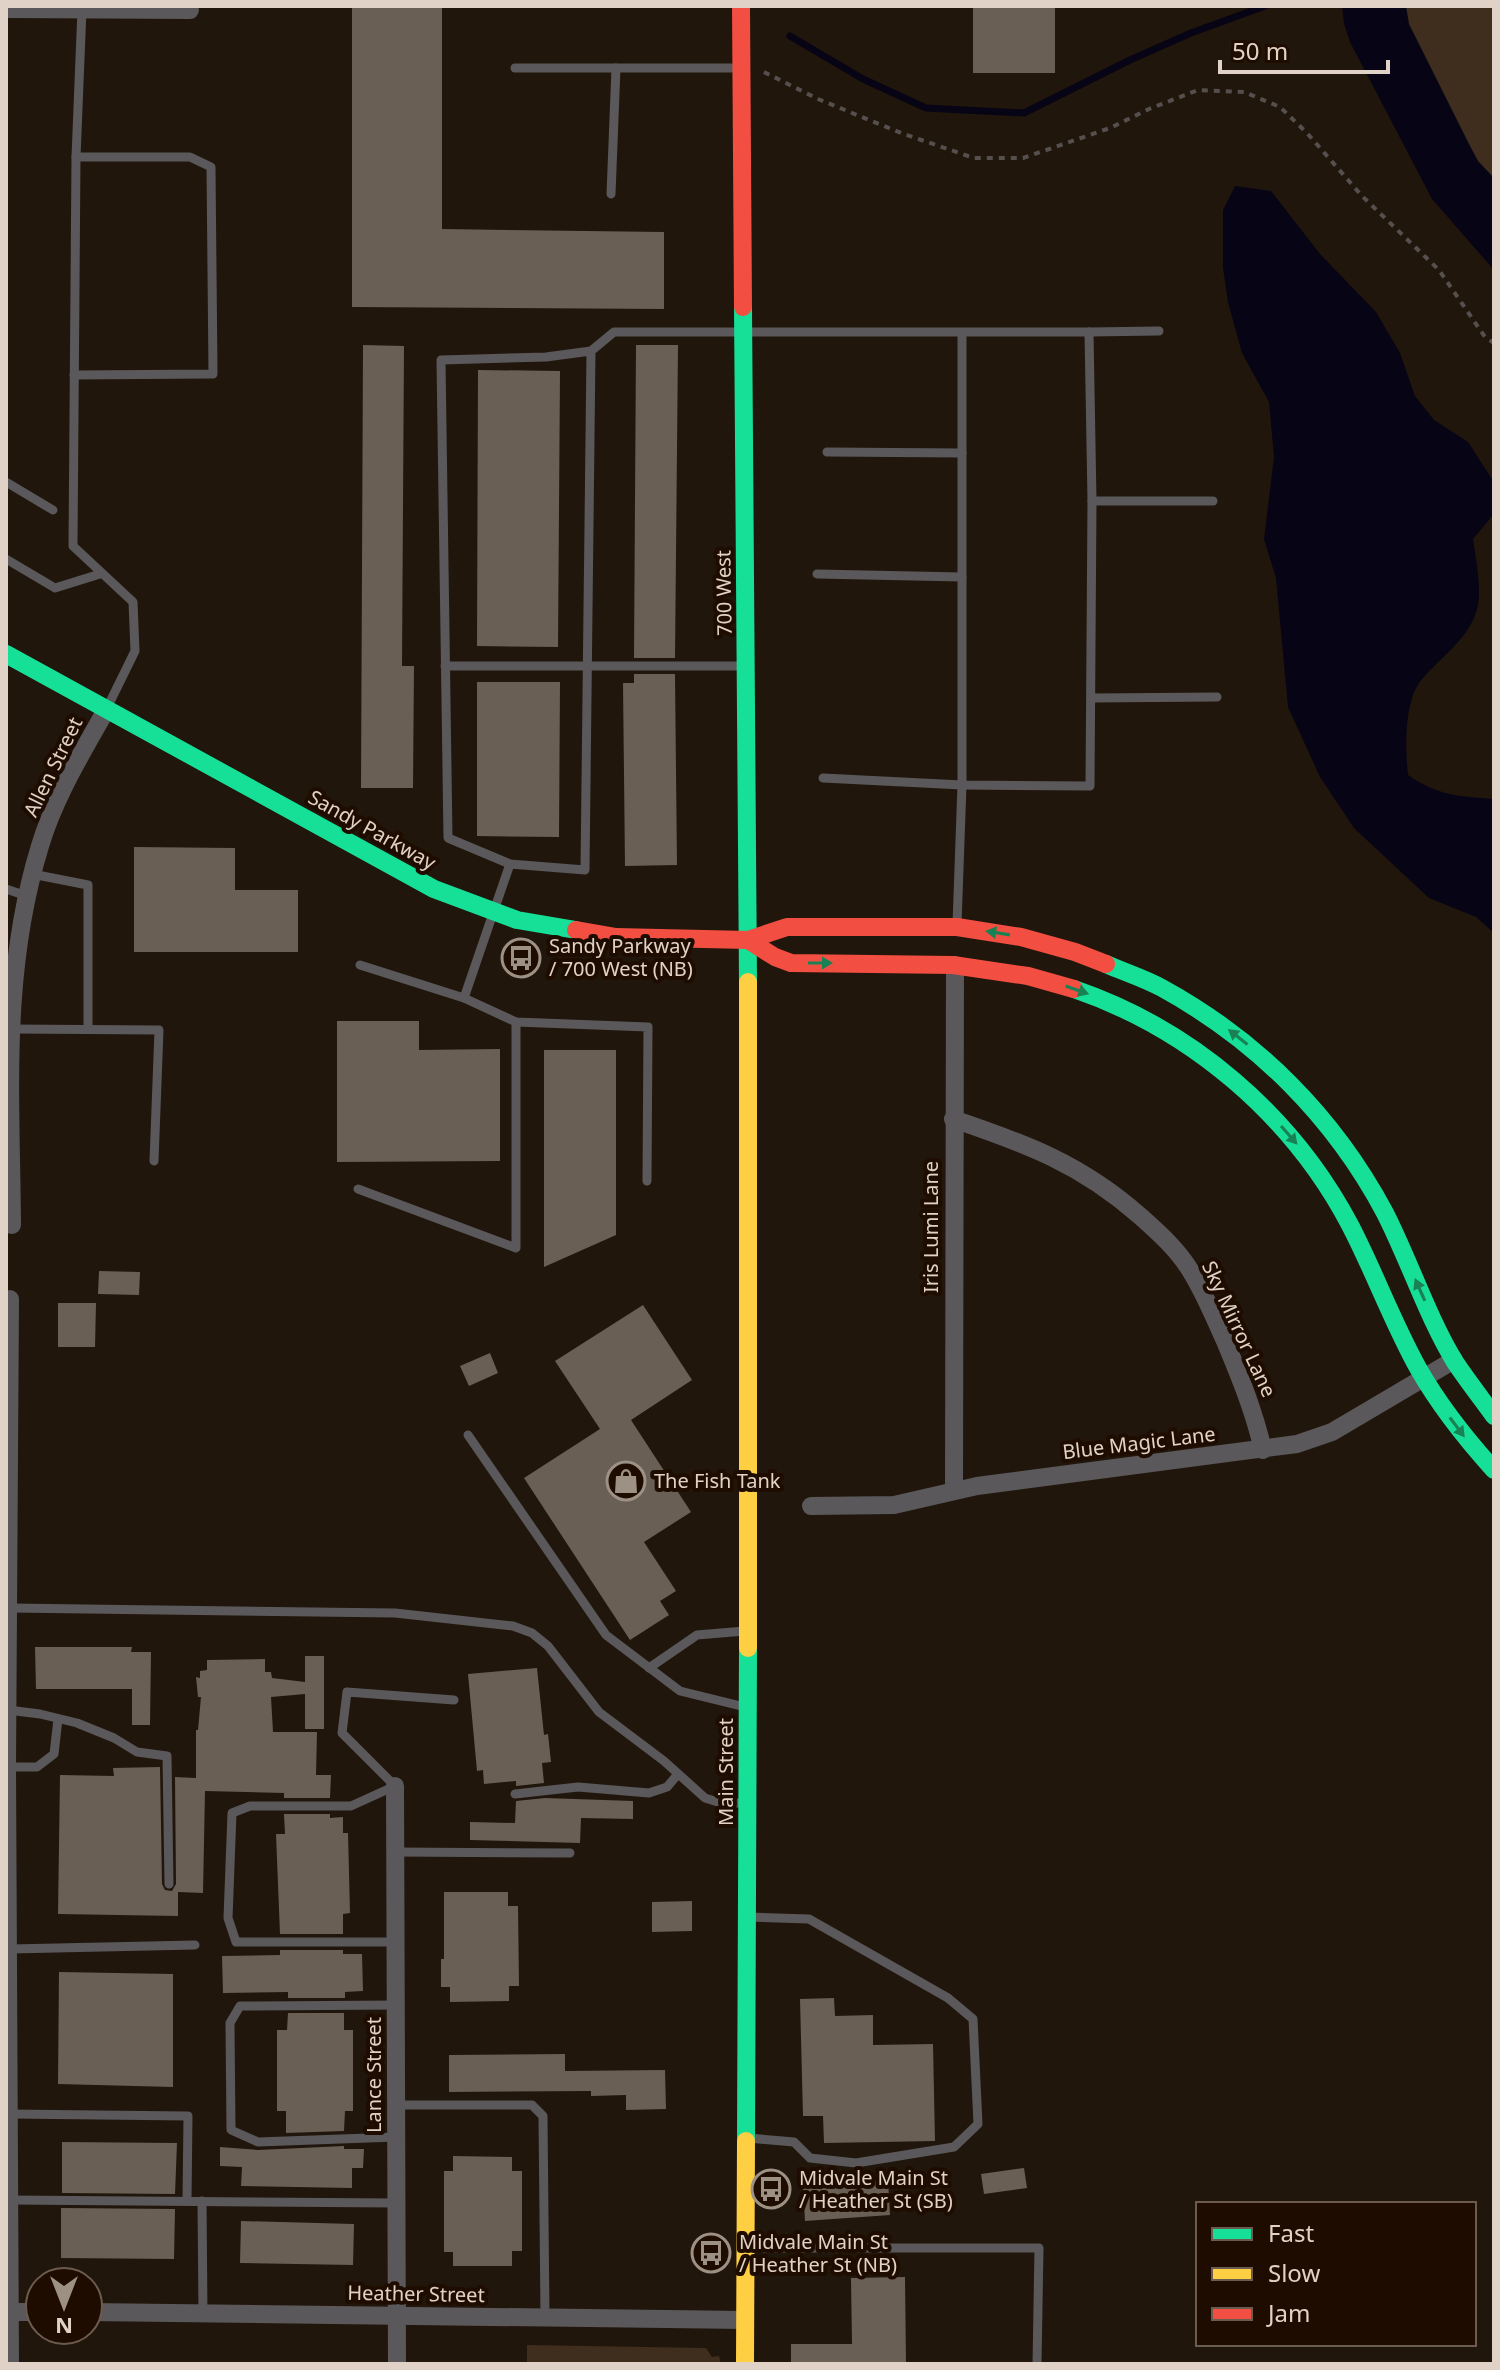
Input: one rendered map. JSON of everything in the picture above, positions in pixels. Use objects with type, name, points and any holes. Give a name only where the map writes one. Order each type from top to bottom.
[{"type":"main road","name":"700 West","points":[[741,6],[750,1179]]},
{"type":"main road","name":"Sandy Parkway","points":[[6,654],[434,889],[517,920],[616,937],[748,940]]},
{"type":"main road","points":[[748,940],[787,927],[957,927],[1048,944],[1130,973],[1216,1020],[1271,1064],[1318,1113],[1363,1175],[1397,1238],[1454,1360],[1494,1416]]},
{"type":"main road","points":[[748,940],[788,963],[955,965],[1027,976],[1111,1003],[1177,1037],[1237,1082],[1288,1133],[1348,1220],[1424,1379],[1463,1436],[1494,1470]]},
{"type":"main road","name":"Main Street","points":[[745,2364],[750,1179]]},
{"type":"street","points":[[6,9],[190,10]]},
{"type":"street","name":"Allen Street","points":[[9,1226],[10,1029],[18,939],[32,874],[52,814],[106,710]]},
{"type":"street","name":"Iris Lumi Lane","points":[[954,1490],[955,965]]},
{"type":"street","name":"Sky Mirror Lane","points":[[953,1119],[1028,1145],[1079,1170],[1117,1196],[1162,1235],[1201,1287],[1249,1396],[1263,1450]]},
{"type":"street","points":[[10,1299],[7,1779],[10,2364]]},
{"type":"street","name":"Blue Magic Lane","points":[[811,1506],[894,1505],[954,1490],[1297,1444],[1332,1432],[1454,1360]]},
{"type":"street","name":"Lance Street","points":[[395,1786],[397,2364]]},
{"type":"street","points":[[11,2312],[24,2312]]},
{"type":"street","name":"Heather Street","points":[[104,2312],[745,2320]]},
{"type":"lane","points":[[82,8],[76,157],[73,546],[133,602],[135,651],[106,710]]},
{"type":"lane","points":[[515,68],[742,68]]},
{"type":"lane","points":[[611,194],[616,68]]},
{"type":"lane","points":[[74,375],[213,374],[211,167],[190,157],[76,157]]},
{"type":"lane","points":[[591,351],[585,870],[510,864],[448,838],[441,360],[546,357],[591,351],[614,332],[1159,331]]},
{"type":"lane","points":[[823,778],[962,785],[1090,786],[1092,501],[1089,332]]},
{"type":"lane","points":[[957,927],[962,785],[962,333]]},
{"type":"lane","points":[[827,452],[962,453]]},
{"type":"lane","points":[[6,482],[53,510]]},
{"type":"lane","points":[[1092,501],[1213,501]]},
{"type":"lane","points":[[6,559],[55,588],[100,574]]},
{"type":"lane","points":[[817,574],[962,577]]},
{"type":"lane","points":[[445,666],[746,666]]},
{"type":"lane","points":[[1092,698],[1217,697]]},
{"type":"lane","points":[[464,998],[510,864]]},
{"type":"lane","points":[[32,874],[88,885],[88,1029]]},
{"type":"lane","points":[[6,889],[27,896]]},
{"type":"lane","points":[[360,965],[464,998],[516,1022],[648,1027],[647,1181]]},
{"type":"lane","points":[[358,1189],[516,1248],[516,1022]]},
{"type":"lane","points":[[10,1029],[159,1030],[154,1161]]},
{"type":"lane","points":[[468,1435],[606,1635],[680,1691],[748,1708]]},
{"type":"lane","points":[[10,1608],[395,1613],[513,1626],[532,1633],[548,1646],[599,1712],[712,1802],[748,1803]]},
{"type":"lane","points":[[649,1668],[697,1635],[748,1631]]},
{"type":"lane","points":[[395,1942],[236,1942],[228,1918],[232,1813],[250,1806],[351,1806],[395,1786],[342,1733],[347,1692],[454,1700]]},
{"type":"lane","points":[[8,1710],[77,1723],[114,1738],[137,1752],[167,1756],[169,1884]]},
{"type":"lane","points":[[7,1779],[37,1767],[54,1754],[58,1719]]},
{"type":"lane","points":[[515,1794],[578,1787],[649,1793],[667,1787],[678,1774]]},
{"type":"lane","points":[[395,1852],[570,1853]]},
{"type":"lane","points":[[745,2138],[794,2142],[810,2158],[856,2163],[954,2147],[978,2124],[973,2019],[948,1998],[809,1919],[748,1917]]},
{"type":"lane","points":[[10,1949],[195,1945]]},
{"type":"lane","points":[[396,2005],[240,2006],[230,2023],[231,2130],[258,2142],[396,2137]]},
{"type":"lane","points":[[396,2105],[532,2105],[543,2116],[545,2317]]},
{"type":"lane","points":[[10,2114],[188,2116],[187,2201]]},
{"type":"lane","points":[[11,2200],[396,2203]]},
{"type":"lane","points":[[202,2201],[203,2314]]},
{"type":"lane","points":[[745,2248],[1039,2248],[1037,2364]]},
{"type":"path","points":[[742,68],[770,73],[818,99],[901,133],[974,158],[1023,158],[1110,128],[1198,90],[1244,92],[1280,107],[1307,133],[1362,196],[1439,270],[1485,337],[1494,343]]},
{"type":"shaded area","points":[[1342,6],[1406,6],[1409,24],[1468,142],[1478,161],[1494,178],[1494,270],[1432,199],[1350,42]]},
{"type":"shaded area","points":[[1386,6],[1494,6],[1494,219]]},
{"type":"shaded area","points":[[1235,186],[1271,191],[1320,254],[1376,312],[1400,353],[1415,396],[1434,420],[1468,442],[1492,479],[1494,514],[1473,539],[1479,587],[1476,613],[1460,640],[1416,688],[1409,711],[1406,752],[1408,775],[1419,782],[1449,794],[1494,799],[1494,933],[1476,917],[1429,898],[1354,828],[1320,777],[1288,707],[1276,578],[1264,539],[1274,457],[1269,402],[1242,353],[1228,302],[1223,268],[1223,210]]},
{"type":"shaded area","points":[[527,2345],[706,2348],[712,2357],[719,2356],[721,2364],[527,2364]]},
{"type":"building","points":[[352,6],[442,6],[442,229],[664,232],[664,309],[352,307]]},
{"type":"building","points":[[973,6],[1055,6],[1055,73],[973,73]]},
{"type":"building","points":[[363,345],[404,346],[402,666],[414,666],[413,788],[361,788]]},
{"type":"building","points":[[636,345],[678,345],[675,658],[634,658]]},
{"type":"building","points":[[478,370],[560,371],[558,647],[477,646]]},
{"type":"building","points":[[634,674],[675,674],[677,865],[625,866],[623,683],[634,683]]},
{"type":"building","points":[[477,682],[560,682],[559,837],[477,836]]},
{"type":"building","points":[[134,847],[235,848],[235,890],[298,890],[298,952],[134,952]]},
{"type":"building","points":[[337,1021],[419,1021],[419,1050],[500,1049],[500,1161],[337,1162]]},
{"type":"building","points":[[544,1050],[616,1050],[616,1235],[544,1267]]},
{"type":"building","points":[[99,1271],[140,1272],[139,1295],[98,1294]]},
{"type":"building","points":[[58,1303],[96,1303],[95,1347],[58,1347]]},
{"type":"building","points":[[643,1305],[692,1380],[631,1420],[691,1512],[644,1542],[676,1591],[660,1601],[669,1615],[630,1640],[524,1478],[600,1429],[555,1361]]},
{"type":"building","points":[[490,1353],[498,1373],[469,1386],[460,1366]]},
{"type":"building","points":[[35,1647],[132,1647],[131,1652],[151,1652],[150,1725],[132,1725],[132,1689],[36,1689]]},
{"type":"building","points":[[305,1656],[324,1656],[324,1729],[305,1729],[305,1694],[271,1697],[273,1732],[317,1732],[316,1775],[331,1775],[330,1798],[284,1798],[284,1793],[205,1791],[203,1893],[178,1892],[178,1916],[58,1914],[60,1775],[114,1776],[113,1768],[160,1767],[162,1884],[165,1890],[172,1891],[176,1884],[175,1777],[196,1778],[196,1730],[201,1697],[198,1697],[196,1677],[200,1678],[200,1671],[207,1670],[207,1660],[265,1659],[265,1672],[271,1672],[272,1678],[305,1682]]},
{"type":"building","points":[[537,1668],[544,1735],[548,1734],[551,1762],[542,1763],[544,1783],[516,1786],[516,1781],[484,1784],[483,1770],[477,1771],[468,1674]]},
{"type":"building","points":[[545,1798],[633,1801],[633,1819],[581,1818],[580,1843],[470,1840],[470,1822],[515,1823],[516,1801]]},
{"type":"building","points":[[284,1814],[343,1817],[343,1833],[348,1833],[350,1913],[343,1914],[343,1934],[280,1934],[276,1834],[285,1834]]},
{"type":"building","points":[[444,1892],[508,1892],[508,1906],[518,1906],[519,1986],[509,1986],[509,2001],[450,2002],[450,1987],[441,1987]]},
{"type":"building","points":[[692,1901],[692,1931],[652,1932],[652,1902]]},
{"type":"building","points":[[280,1950],[343,1950],[343,1954],[362,1954],[363,1991],[345,1992],[345,1998],[288,1998],[288,1992],[223,1993],[222,1956],[280,1955]]},
{"type":"building","points":[[59,1972],[173,1974],[173,2087],[58,2084]]},
{"type":"building","points":[[834,1998],[835,2016],[873,2015],[873,2045],[933,2044],[935,2141],[824,2143],[823,2116],[803,2116],[800,1999]]},
{"type":"building","points":[[288,2013],[344,2013],[344,2030],[353,2030],[353,2111],[345,2111],[344,2131],[286,2133],[286,2111],[277,2111],[277,2030],[287,2030]]},
{"type":"building","points":[[565,2054],[565,2071],[665,2070],[666,2109],[626,2110],[626,2095],[591,2096],[591,2091],[449,2092],[449,2055]]},
{"type":"building","points":[[62,2142],[177,2143],[175,2194],[62,2193]]},
{"type":"building","points":[[344,2146],[344,2149],[364,2149],[363,2168],[352,2168],[352,2188],[241,2186],[242,2167],[220,2166],[220,2147],[258,2150]]},
{"type":"building","points":[[453,2156],[512,2157],[512,2171],[522,2171],[522,2251],[512,2251],[512,2266],[453,2266],[453,2252],[444,2252],[444,2171],[453,2171]]},
{"type":"building","points":[[1024,2168],[1027,2188],[984,2194],[981,2174]]},
{"type":"building","points":[[888,2180],[890,2215],[805,2221],[803,2185]]},
{"type":"building","points":[[61,2208],[175,2209],[174,2259],[61,2258]]},
{"type":"building","points":[[241,2221],[354,2224],[353,2265],[240,2263]]},
{"type":"building","points":[[905,2277],[906,2364],[791,2364],[791,2344],[852,2344],[851,2278]]},
{"type":"waterway","points":[[790,36],[863,79],[926,108],[1024,113],[1130,60],[1191,33],[1265,6]]},
{"type":"traffic: fast","points":[[743,307],[748,982]]},
{"type":"traffic: fast","points":[[6,654],[434,889],[517,920],[576,930]]},
{"type":"traffic: fast","points":[[1106,964],[1162,988],[1230,1032],[1261,1057],[1317,1113],[1365,1178],[1394,1231],[1445,1345],[1494,1416]]},
{"type":"traffic: fast","points":[[1074,989],[1117,1006],[1197,1052],[1234,1081],[1299,1147],[1350,1225],[1426,1382],[1453,1421],[1494,1470]]},
{"type":"traffic: fast","points":[[746,2141],[748,1648]]},
{"type":"traffic: slow","points":[[748,982],[748,1648]]},
{"type":"traffic: slow","points":[[745,2364],[746,2141]]},
{"type":"traffic: jam","points":[[741,6],[743,307]]},
{"type":"traffic: jam","points":[[576,930],[616,937],[748,940],[787,927],[957,927],[1021,937],[1106,964]]},
{"type":"traffic: jam","points":[[748,940],[791,963],[953,965],[1028,976],[1074,989]]},
{"type":"place","name":"Sandy Parkway / 700 West (NB)","points":[[521,958]]},
{"type":"place","name":"The Fish Tank","points":[[626,1481]]},
{"type":"place","name":"Midvale Main St / Heather St (SB)","points":[[771,2189]]},
{"type":"place","name":"Midvale Main St / Heather St (NB)","points":[[711,2253]]}]
